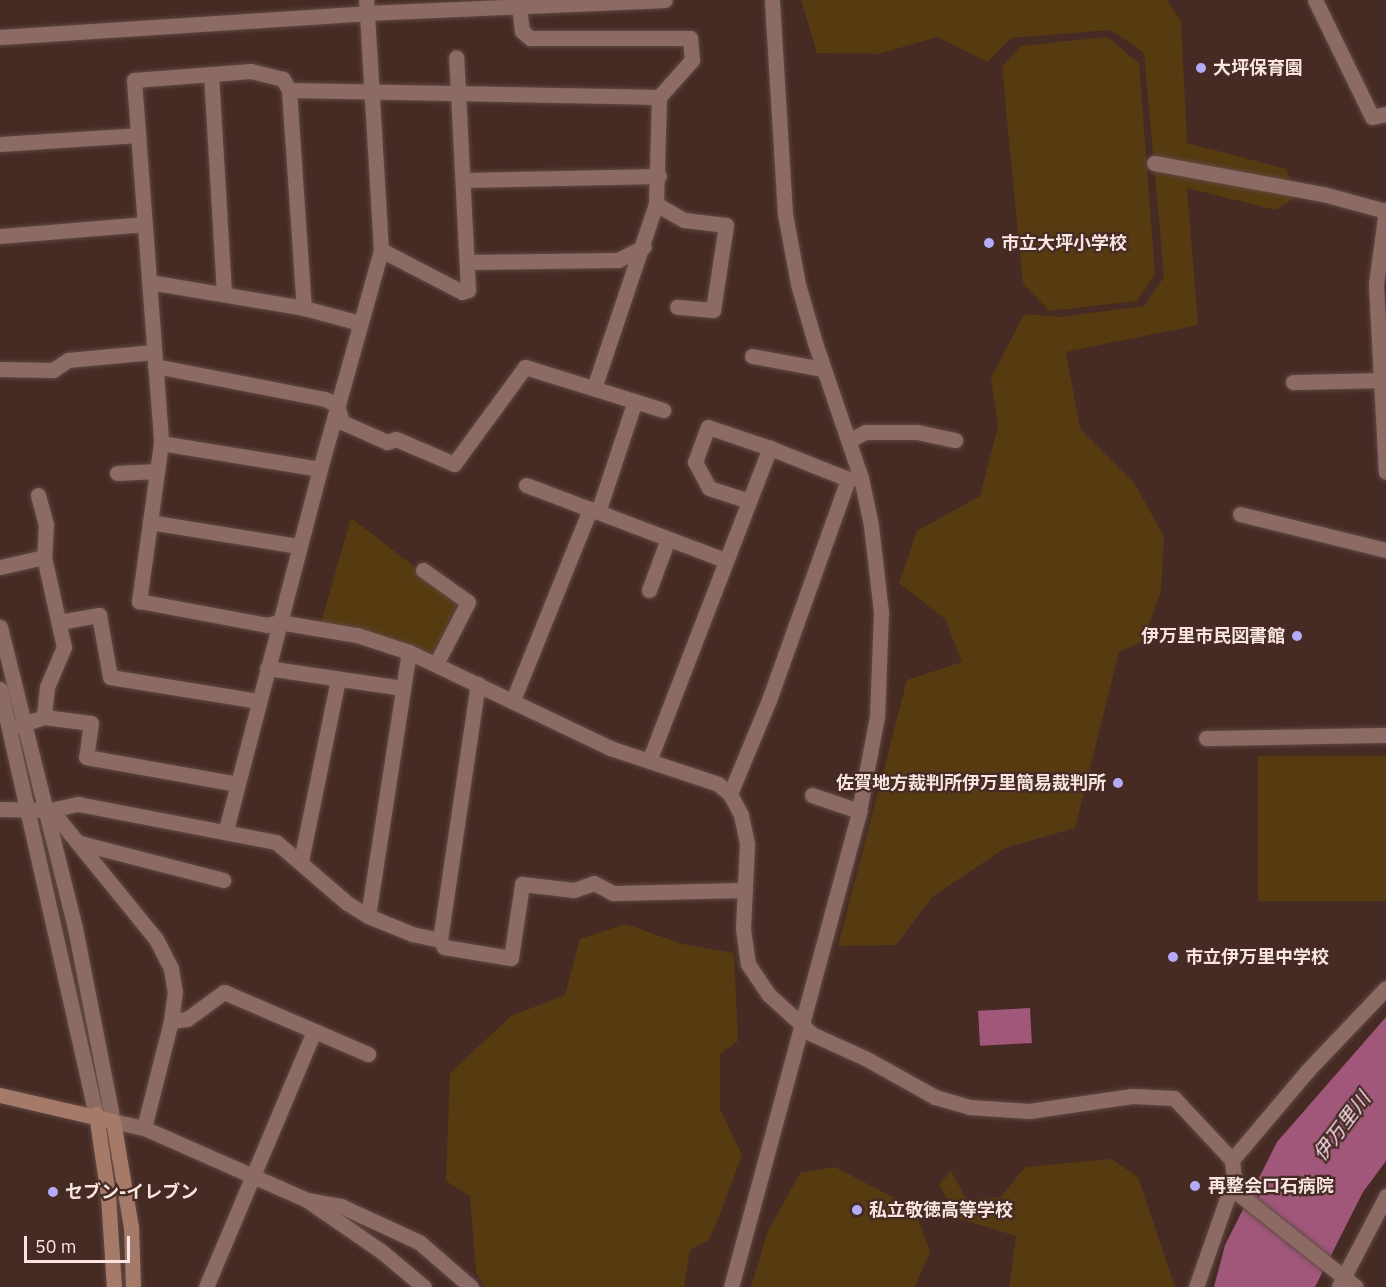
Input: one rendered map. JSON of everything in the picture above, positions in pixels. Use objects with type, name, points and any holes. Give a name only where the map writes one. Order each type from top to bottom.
[{"type":"main road","points":[[0,1095],[96,1114],[113,1121],[130,1227],[132,1287]]},
{"type":"main road","points":[[96,1114],[108,1195],[114,1287]]},
{"type":"street","points":[[0,37],[367,7],[519,7],[665,0]]},
{"type":"street","points":[[731,1287],[859,811],[877,717],[881,612],[872,525],[855,478],[850,440],[822,369],[798,284],[785,214],[772,0]]},
{"type":"street","points":[[1315,0],[1372,117],[1386,114]]},
{"type":"street","points":[[226,831],[299,546],[381,250],[367,7]]},
{"type":"street","points":[[519,7],[522,31],[530,38],[690,38],[692,60],[659,97],[659,176],[656,204],[644,247],[594,388]]},
{"type":"street","points":[[381,250],[462,292],[470,284],[456,57]]},
{"type":"street","points":[[304,308],[289,90],[283,78],[251,71],[134,80],[161,443],[139,601],[267,625],[279,622],[357,635],[409,652],[610,748],[690,773],[730,794],[741,814],[747,844],[743,929],[748,964],[768,994],[802,1025],[935,1097],[969,1107],[1029,1111],[1132,1096],[1174,1098],[1232,1160],[1234,1187],[1196,1287]]},
{"type":"street","points":[[211,74],[224,294]]},
{"type":"street","points":[[289,90],[659,97]]},
{"type":"street","points":[[0,144],[138,135]]},
{"type":"street","points":[[1154,163],[1323,194],[1386,211],[1376,284],[1378,380],[1386,472]]},
{"type":"street","points":[[462,180],[659,176]]},
{"type":"street","points":[[656,204],[684,220],[726,225],[713,310],[677,307]]},
{"type":"street","points":[[0,236],[145,224]]},
{"type":"street","points":[[468,262],[618,260],[644,247]]},
{"type":"street","points":[[149,282],[304,308],[360,323]]},
{"type":"street","points":[[752,356],[822,369]]},
{"type":"street","points":[[0,369],[52,370],[68,360],[155,359],[325,399],[337,405],[342,422],[387,442],[396,439],[454,464],[525,367],[663,411]]},
{"type":"street","points":[[1293,382],[1378,380]]},
{"type":"street","points":[[513,700],[594,511],[635,401]]},
{"type":"street","points":[[749,501],[709,488],[695,462],[708,427],[855,478]]},
{"type":"street","points":[[850,440],[865,432],[917,432],[955,440]]},
{"type":"street","points":[[161,443],[320,469]]},
{"type":"street","points":[[649,761],[770,448]]},
{"type":"street","points":[[117,473],[157,471]]},
{"type":"street","points":[[730,794],[855,478]]},
{"type":"street","points":[[526,485],[725,560]]},
{"type":"street","points":[[38,495],[46,524],[45,557],[64,647],[47,687],[44,717]]},
{"type":"street","points":[[1240,514],[1386,550]]},
{"type":"street","points":[[150,522],[299,546]]},
{"type":"street","points":[[649,590],[668,539]]},
{"type":"street","points":[[0,567],[45,557]]},
{"type":"street","points":[[423,570],[468,602],[436,664]]},
{"type":"street","points":[[59,622],[99,615],[110,677],[259,701]]},
{"type":"street","points":[[0,627],[29,809],[96,1114]]},
{"type":"street","points":[[368,916],[409,652]]},
{"type":"street","points":[[267,668],[403,688]]},
{"type":"street","points":[[301,861],[338,679]]},
{"type":"street","points":[[478,684],[440,940],[444,947],[511,958],[522,884],[574,890],[594,883],[613,893],[745,890]]},
{"type":"street","points":[[0,689],[49,810],[113,1121],[144,1128],[254,1174],[307,1200],[381,1251],[424,1287]]},
{"type":"street","points":[[16,726],[44,717],[91,723],[86,757],[238,784]]},
{"type":"street","points":[[1206,738],[1386,735]]},
{"type":"street","points":[[812,795],[859,811]]},
{"type":"street","points":[[0,809],[49,810],[78,804],[276,842],[301,861],[347,903],[368,916],[412,934],[440,940]]},
{"type":"street","points":[[49,810],[80,843],[156,939],[171,968],[175,992],[171,1021],[144,1128]]},
{"type":"street","points":[[80,843],[223,880]]},
{"type":"street","points":[[1232,1160],[1308,1070],[1386,988]]},
{"type":"street","points":[[171,1021],[187,1019],[224,992],[369,1054]]},
{"type":"street","points":[[206,1287],[314,1031]]},
{"type":"street","points":[[1234,1187],[1339,1280],[1356,1287]]},
{"type":"street","points":[[1339,1280],[1386,1196]]},
{"type":"street","points":[[307,1200],[341,1206],[419,1242],[471,1287]]},
{"type":"shaded area","points":[[801,0],[1167,0],[1181,21],[1187,143],[1286,169],[1296,197],[1276,210],[1187,188],[1198,325],[1066,352],[1080,429],[1135,484],[1164,537],[1161,591],[1143,641],[1119,652],[1075,828],[1005,848],[932,897],[896,945],[838,946],[907,680],[962,662],[945,619],[899,583],[917,531],[980,496],[998,426],[991,378],[1024,314],[1059,317],[1144,306],[1164,277],[1144,53],[1111,30],[1011,38],[988,62],[937,37],[879,54],[817,53]]},
{"type":"shaded area","points":[[1107,37],[1139,63],[1155,274],[1137,301],[1050,311],[1023,284],[1002,67],[1021,46]]},
{"type":"shaded area","points":[[351,518],[459,601],[432,655],[321,623]]},
{"type":"shaded area","points":[[1258,756],[1386,756],[1386,901],[1258,901]]},
{"type":"shaded area","points":[[626,924],[682,944],[734,953],[738,1041],[720,1054],[720,1109],[742,1155],[719,1217],[709,1240],[690,1250],[684,1287],[485,1287],[476,1272],[470,1196],[446,1181],[450,1073],[511,1016],[565,995],[580,939]]},
{"type":"shaded area","points":[[1111,1159],[1138,1177],[1175,1287],[1009,1287],[1016,1236],[957,1218],[939,1184],[951,1171],[967,1200],[1001,1197],[1025,1167]]},
{"type":"shaded area","points":[[835,1167],[914,1208],[930,1252],[915,1287],[751,1287],[767,1233],[800,1173]]},
{"type":"water","points":[[1030,1008],[1032,1043],[980,1046],[978,1011]]},
{"type":"water","name":"伊万里川","points":[[1386,1017],[1386,1161],[1363,1192],[1315,1287],[1214,1287],[1225,1245],[1277,1142]]},
{"type":"place","name":"大坪保育園","points":[[1201,68]]},
{"type":"place","name":"市立大坪小学校","points":[[989,243]]},
{"type":"place","name":"伊万里市民図書館","points":[[1297,636]]},
{"type":"place","name":"佐賀地方裁判所伊万里簡易裁判所","points":[[1118,783]]},
{"type":"place","name":"市立伊万里中学校","points":[[1173,957]]},
{"type":"place","name":"再整会口石病院","points":[[1195,1186]]},
{"type":"place","name":"セブン-イレブン","points":[[53,1192]]},
{"type":"place","name":"私立敬徳高等学校","points":[[857,1210]]}]
